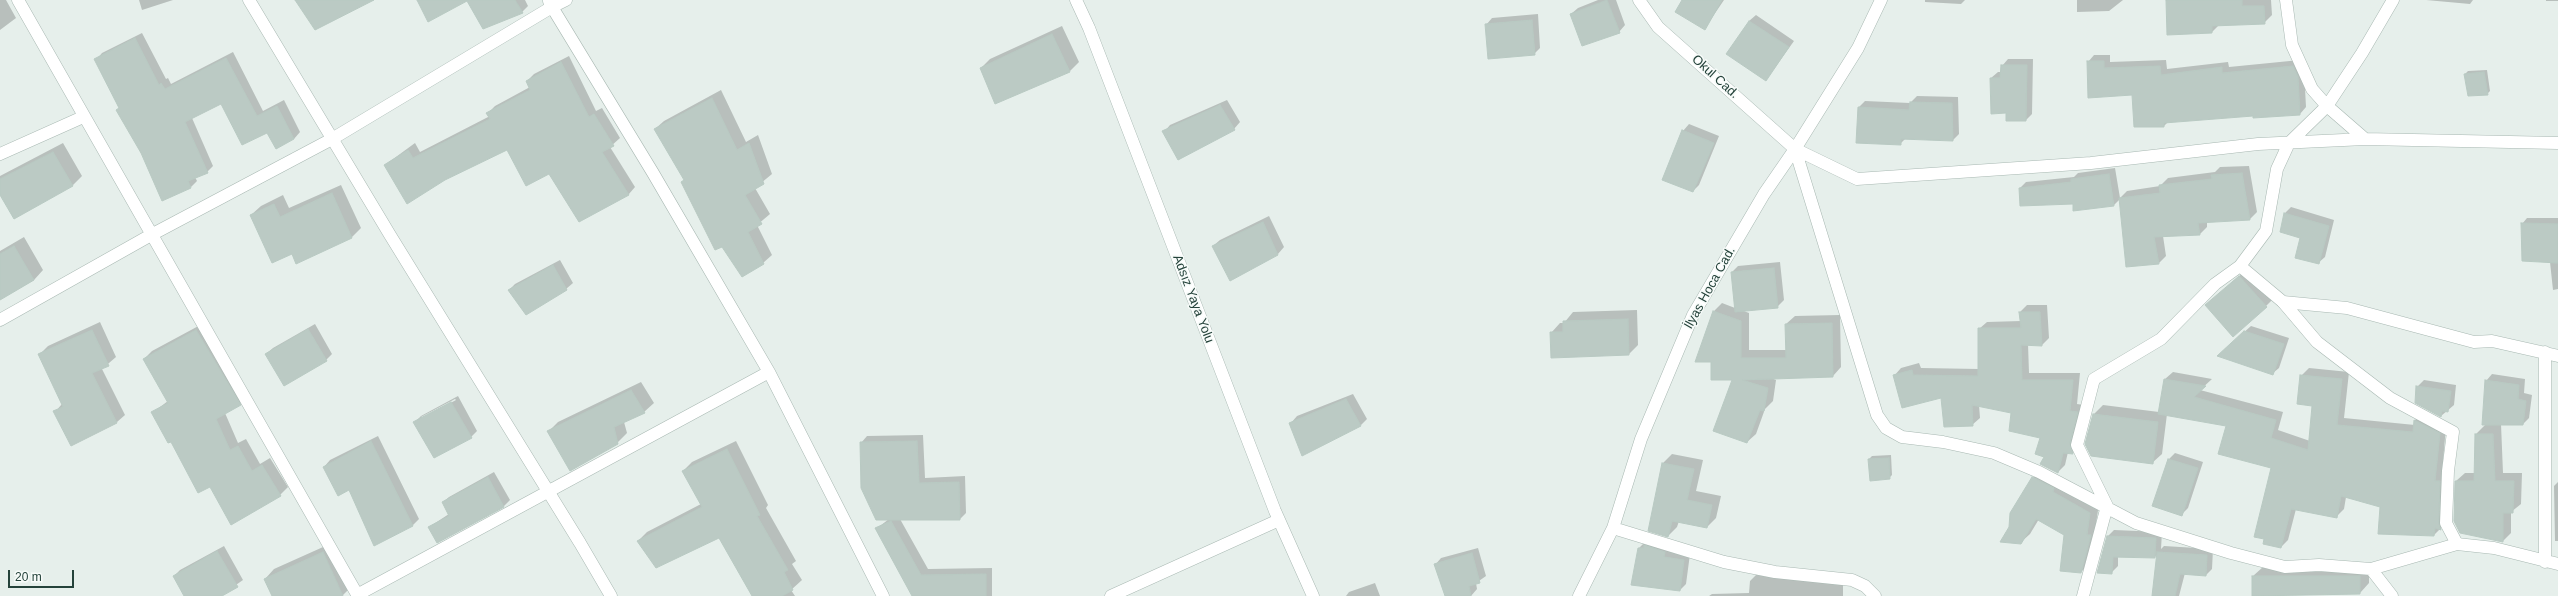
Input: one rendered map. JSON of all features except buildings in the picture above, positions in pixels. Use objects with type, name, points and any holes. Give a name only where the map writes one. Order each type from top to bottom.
[{"type":"street","points":[[18,0],[356,596],[769,372]]},
{"type":"street","points":[[249,0],[332,139],[580,542],[611,596]]},
{"type":"street","points":[[0,320],[150,235],[332,139],[550,4],[566,0]]},
{"type":"street","name":"Adsız Yaya Yolu","points":[[1076,0],[1090,28],[1279,520],[1313,596]]},
{"type":"street","name":"Okul Cad.","points":[[1639,0],[1658,27],[1795,149],[1857,179],[2091,163],[2289,143],[2365,139],[2558,143]]},
{"type":"street","name":"İlyas Hoca Cad.","points":[[1579,596],[1612,528],[1640,439],[1693,315],[1764,194],[1795,149],[1858,48],[1881,0]]},
{"type":"street","points":[[2286,0],[2292,45],[2312,88],[2327,106],[2365,139]]},
{"type":"street","points":[[2083,596],[2107,506],[2077,446],[2094,379],[2161,339],[2215,284],[2240,266],[2266,231],[2277,169],[2289,143],[2327,106],[2362,53],[2393,0]]},
{"type":"street","points":[[550,4],[653,172],[769,372],[883,596]]},
{"type":"street","points":[[0,154],[83,116]]},
{"type":"street","points":[[1795,149],[1877,415],[1886,428],[1902,437],[1943,442],[1994,454],[2039,472],[2136,522],[2231,553],[2277,565],[2319,565],[2371,569],[2457,544],[2494,548],[2545,562],[2558,564]]},
{"type":"street","points":[[2240,266],[2283,302],[2317,342],[2390,398],[2453,432],[2448,471],[2446,522],[2457,544]]},
{"type":"street","points":[[2283,302],[2347,308],[2474,342],[2492,341],[2558,356]]},
{"type":"street","points":[[2545,352],[2545,562]]},
{"type":"street","points":[[1111,596],[1279,520]]},
{"type":"street","points":[[1612,528],[1724,562],[1775,572],[1852,580],[1864,586],[1875,596]]},
{"type":"street","points":[[2371,569],[2392,596]]}]
